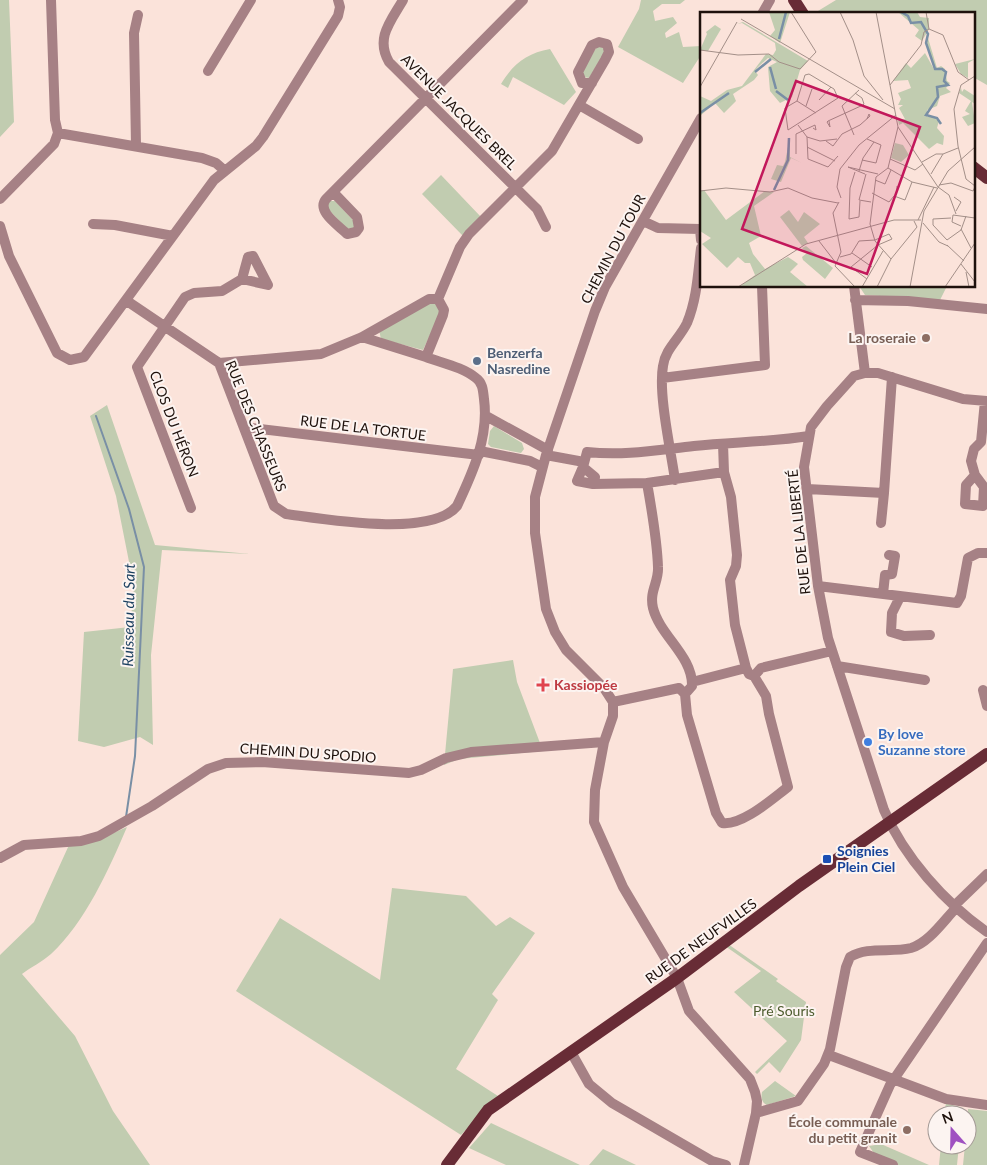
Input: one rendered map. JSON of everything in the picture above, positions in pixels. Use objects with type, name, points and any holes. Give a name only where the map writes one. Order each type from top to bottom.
[{"type":"main road","points":[[794,0],[802,12]]},
{"type":"main road","points":[[974,168],[987,178]]},
{"type":"main road","name":"RUE DE NEUFVILLES","points":[[447,1165],[488,1110],[677,978],[890,822],[987,754]]},
{"type":"street","points":[[0,200],[54,144],[58,133],[55,120],[51,0]]},
{"type":"street","points":[[208,71],[251,0]]},
{"type":"street","points":[[0,226],[16,272],[55,348],[63,358],[70,360],[84,357],[127,301],[210,185],[224,170],[256,146],[263,137],[338,16],[340,7],[338,0]]},
{"type":"street","name":"AVENUE JACQUES BREL","points":[[403,0],[383,36],[384,53],[394,68],[537,209],[546,227]]},
{"type":"street","points":[[333,192],[523,0]]},
{"type":"street","points":[[763,12],[770,0]]},
{"type":"street","points":[[136,145],[134,33],[138,15]]},
{"type":"street","points":[[438,299],[460,247],[515,187],[552,151],[592,82]]},
{"type":"street","points":[[579,105],[638,139]]},
{"type":"street","name":"CHEMIN DU TOUR","points":[[613,702],[604,688],[566,650],[554,632],[546,609],[534,516],[535,497],[542,467],[594,311],[700,120]]},
{"type":"street","points":[[58,133],[136,145],[202,158],[216,163],[224,170]]},
{"type":"street","points":[[643,221],[658,228],[700,229]]},
{"type":"street","points":[[93,224],[115,225],[173,236]]},
{"type":"street","points":[[675,480],[662,378],[666,356],[686,324],[695,298],[700,256]]},
{"type":"street","points":[[165,327],[189,294],[222,290],[242,279]]},
{"type":"street","points":[[662,378],[765,364],[762,288]]},
{"type":"street","points":[[854,288],[865,373],[892,377],[963,399],[986,401],[981,442],[974,449],[971,461],[975,476]]},
{"type":"street","points":[[219,363],[308,357],[334,350],[362,337],[429,299],[438,299]]},
{"type":"street","points":[[362,337],[426,357],[443,316],[444,310],[438,299]]},
{"type":"street","points":[[855,300],[908,301],[987,309]]},
{"type":"street","name":"RUE DES CHASSEURS","points":[[127,301],[219,363],[274,506],[286,514],[384,526],[446,517],[457,506],[480,453],[486,416],[483,387],[478,378],[426,357]]},
{"type":"street","name":"CLOS DU HÉRON","points":[[165,327],[137,367],[192,508]]},
{"type":"street","name":"RUE DE LA LIBERTÉ","points":[[865,373],[854,376],[840,389],[811,427],[804,467],[818,586],[832,651],[890,822],[926,874],[956,906],[987,932]]},
{"type":"street","points":[[881,523],[892,377]]},
{"type":"street","points":[[486,416],[547,453],[584,465],[595,477],[593,484]]},
{"type":"street","name":"RUE DE LA TORTUE","points":[[244,427],[480,453],[530,461],[542,467]]},
{"type":"street","points":[[724,472],[647,483],[593,484],[577,481],[587,452],[622,454],[756,441],[766,442],[809,436]]},
{"type":"street","points":[[723,444],[724,472],[731,497],[737,555],[736,566],[730,580],[736,625],[750,673],[766,696],[788,787],[754,811],[730,824],[722,823],[716,813],[687,715],[685,694],[679,688],[613,702],[613,716],[604,742],[595,790],[594,822],[623,887],[677,978],[689,1011],[750,1079],[757,1101],[744,1165]]},
{"type":"street","points":[[647,483],[658,570],[651,590],[653,608],[661,628],[677,647],[691,675],[692,686],[685,694]]},
{"type":"street","points":[[808,489],[884,493]]},
{"type":"street","points":[[818,586],[957,603],[968,558],[978,553],[987,553]]},
{"type":"street","points":[[883,594],[885,575],[892,574],[894,565],[895,556],[889,556]]},
{"type":"street","points":[[900,597],[892,613],[891,632],[904,636],[930,636]]},
{"type":"street","points":[[692,682],[750,673],[760,668],[832,651]]},
{"type":"street","points":[[837,666],[925,680]]},
{"type":"street","points":[[983,690],[987,706]]},
{"type":"street","name":"CHEMIN DU SPODIO","points":[[0,858],[24,845],[81,841],[104,833],[208,769],[226,763],[262,762],[409,773],[421,770],[455,755],[471,752],[604,742]]},
{"type":"street","points":[[756,1113],[798,1101],[829,1055],[844,973],[850,957],[861,952],[912,948],[925,940],[987,874]]},
{"type":"street","points":[[893,1165],[860,1152],[894,1080],[987,942]]},
{"type":"street","points":[[571,1052],[589,1084],[612,1103],[704,1157],[726,1165]]},
{"type":"street","points":[[829,1055],[946,1100],[987,1105]]},
{"type":"green space","points":[[0,0],[9,0],[14,122],[0,137]]},
{"type":"green space","points":[[641,0],[685,0],[680,4],[662,4],[653,11],[655,21],[673,17],[677,23],[665,33],[666,38],[679,32],[683,47],[700,46],[700,57],[683,83],[618,47],[639,9]]},
{"type":"green space","points":[[836,0],[987,0],[987,85],[974,78],[974,12],[816,12]]},
{"type":"green space","points":[[598,45],[606,50],[589,78],[584,77],[582,70]]},
{"type":"green space","points":[[550,49],[576,92],[564,105],[513,77],[508,88],[501,84],[521,60],[534,53]]},
{"type":"green space","points":[[441,175],[481,217],[463,236],[422,194]]},
{"type":"green space","points":[[330,201],[335,201],[354,221],[354,228],[347,229],[328,209],[326,204]]},
{"type":"green space","points":[[860,288],[946,288],[940,300],[865,295]]},
{"type":"green space","points":[[428,303],[436,303],[441,311],[423,350],[381,339],[379,330]]},
{"type":"green space","points":[[107,405],[155,545],[250,554],[162,550],[151,655],[153,745],[140,737],[104,747],[78,741],[84,632],[130,627],[134,587],[116,496],[90,416]]},
{"type":"green space","points":[[494,426],[522,443],[524,449],[521,453],[491,447],[488,444],[490,431]]},
{"type":"green space","points":[[513,660],[517,682],[543,751],[459,759],[444,765],[453,669]]},
{"type":"green space","points":[[127,827],[95,895],[75,927],[51,954],[22,974],[75,1036],[113,1111],[150,1165],[0,1165],[0,955],[34,922],[69,845],[102,838]]},
{"type":"green space","points":[[392,888],[466,896],[496,926],[510,917],[535,933],[492,994],[498,1000],[456,1069],[498,1096],[461,1135],[236,991],[280,918],[380,980]]},
{"type":"green space","name":"Pré Souris","points":[[728,944],[778,979],[776,981],[806,1002],[801,1040],[780,1073],[769,1062],[757,1074],[755,1072],[787,1041],[734,992],[761,971],[725,946]]},
{"type":"green space","points":[[775,1081],[796,1096],[765,1104],[762,1099],[762,1092]]},
{"type":"green space","points":[[977,1110],[987,1111],[987,1165],[963,1165],[964,1155],[977,1155]]},
{"type":"green space","points":[[491,1123],[580,1165],[506,1165],[469,1148]]},
{"type":"green space","points":[[881,1144],[929,1165],[895,1165],[878,1159],[869,1146]]},
{"type":"green space","points":[[603,1149],[636,1165],[589,1165]]},
{"type":"green space","points":[[940,1155],[958,1155],[957,1165],[939,1165]]},
{"type":"waterway","name":"Ruisseau du Sart","points":[[96,416],[129,509],[144,567],[135,756],[126,817]]},
{"type":"place","name":"La roseraie","points":[[926,338]]},
{"type":"place","name":"Benzerfa Nasredine","points":[[477,361]]},
{"type":"place","name":"Kassiopée","points":[[543,685]]},
{"type":"place","name":"By love Suzanne store","points":[[868,742]]},
{"type":"place","name":"Soignies Plein Ciel","points":[[827,859]]},
{"type":"place","name":"École communale du petit granit","points":[[907,1130]]}]
